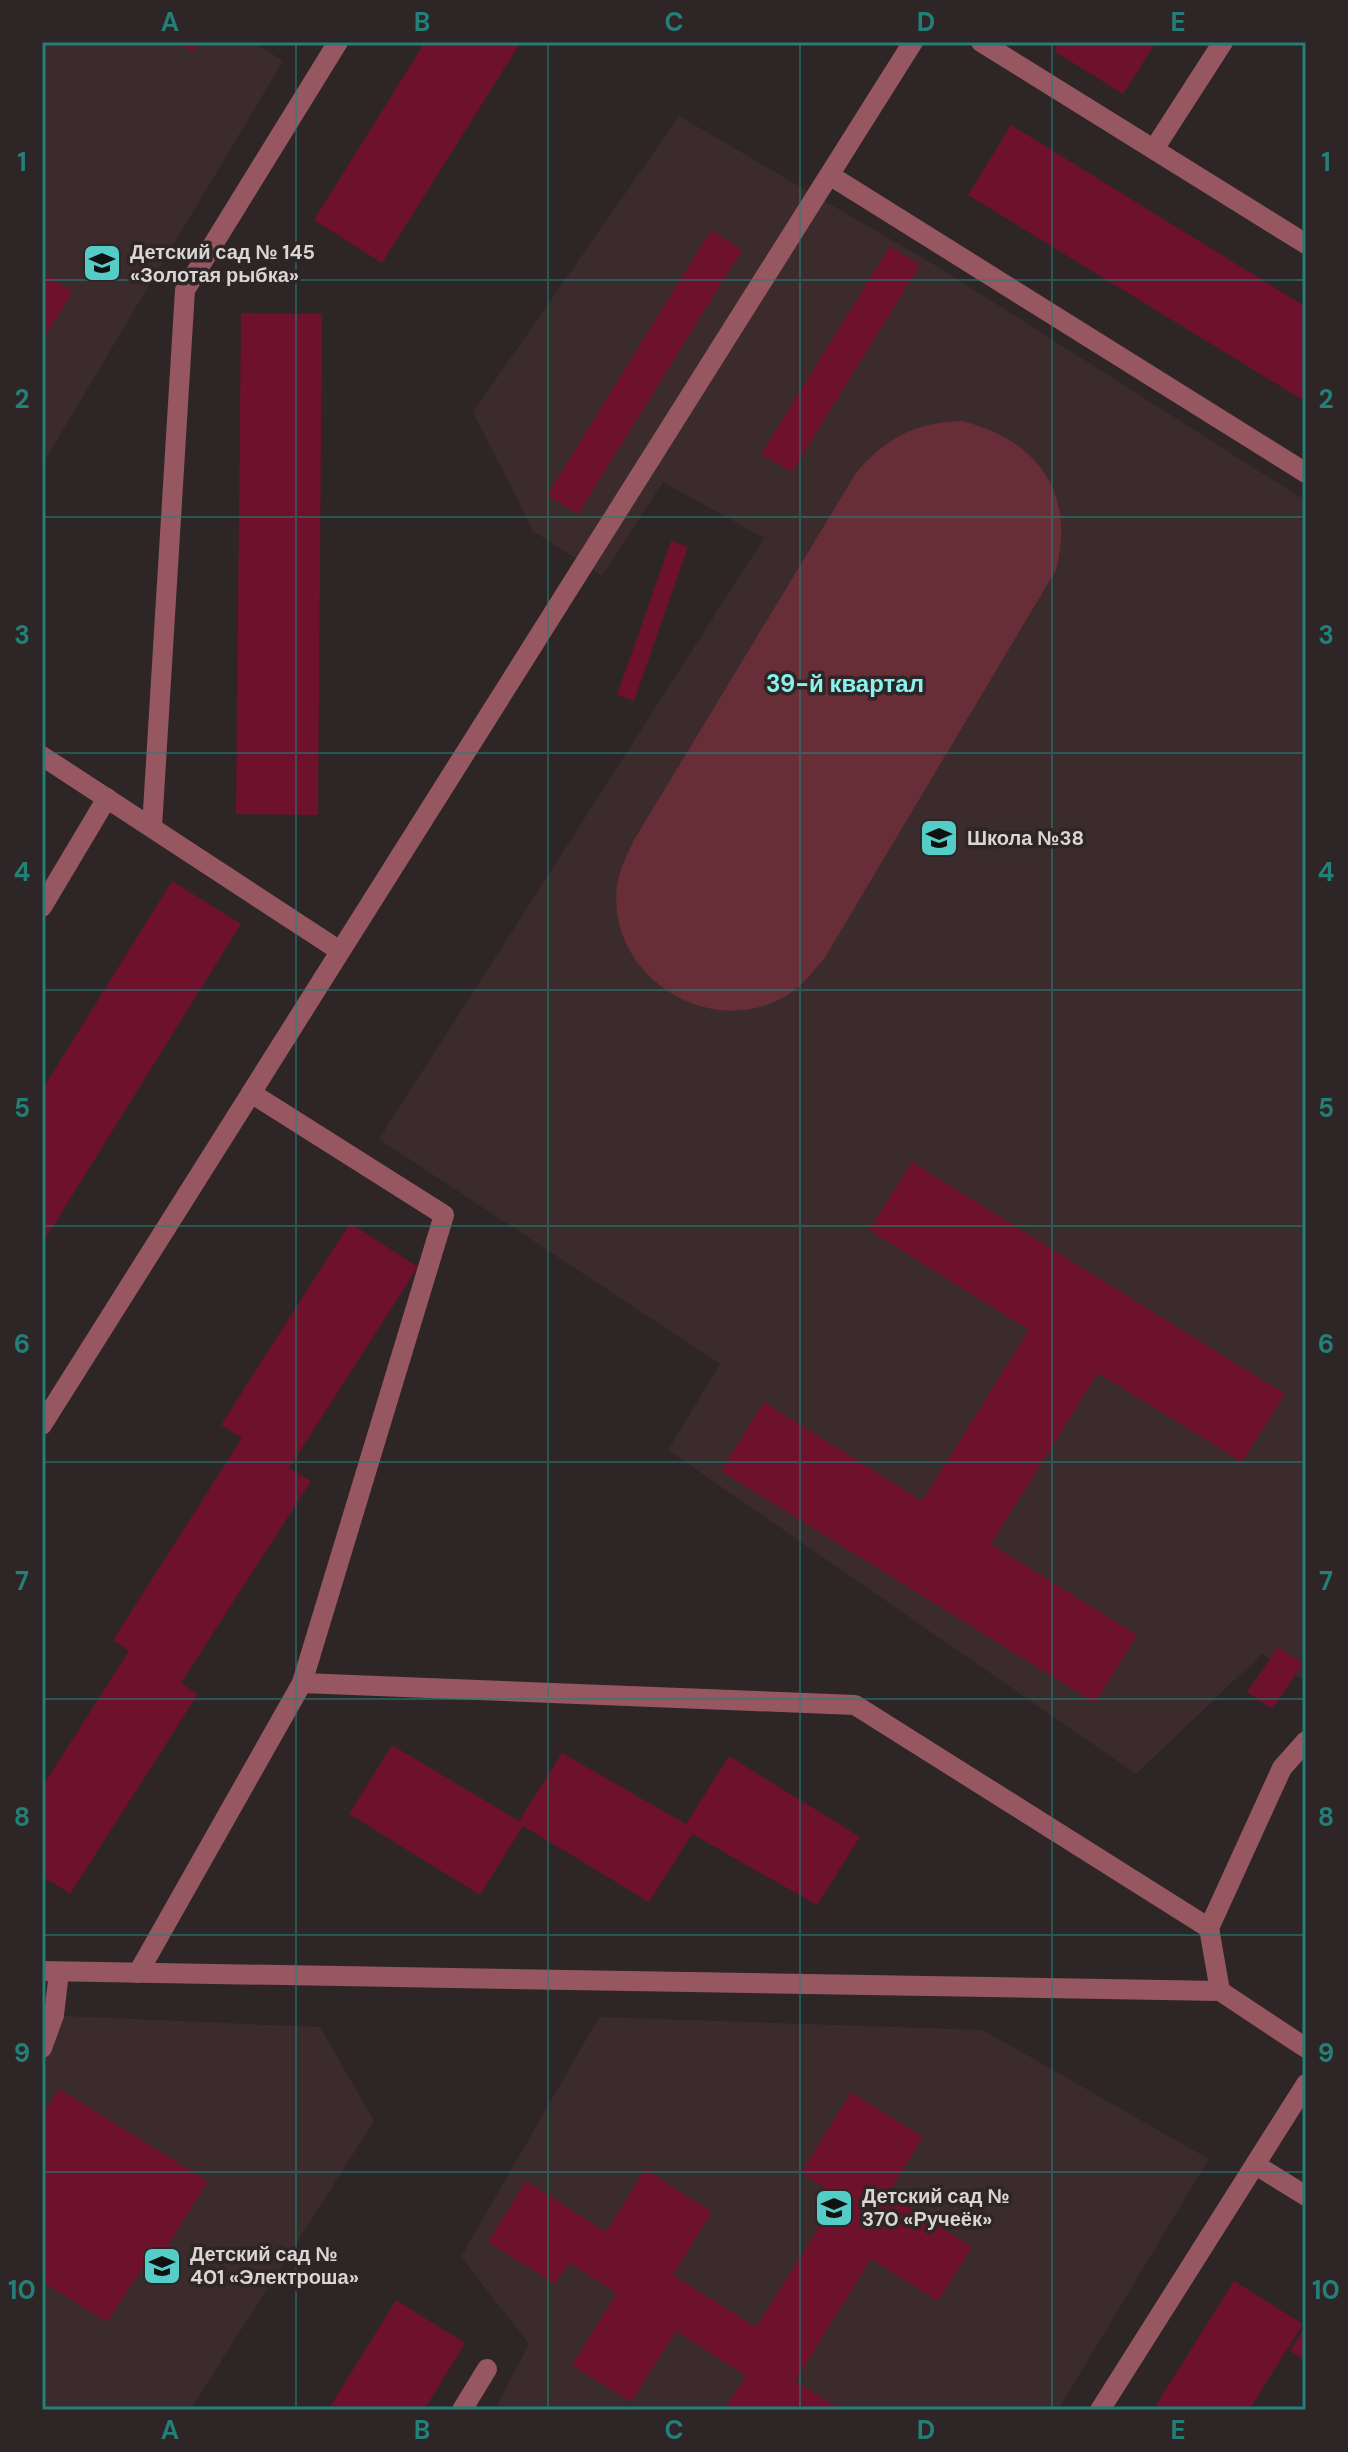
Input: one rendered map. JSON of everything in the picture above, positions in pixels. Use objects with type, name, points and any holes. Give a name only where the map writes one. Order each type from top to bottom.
[{"type":"street","points":[[152,827],[185,290],[338,42]]},
{"type":"street","points":[[42,1425],[913,42]]},
{"type":"street","points":[[981,42],[1306,244]]},
{"type":"street","points":[[1154,149],[1223,42]]},
{"type":"street","points":[[831,176],[1306,473]]},
{"type":"street","points":[[42,756],[340,951]]},
{"type":"street","points":[[42,907],[107,798]]},
{"type":"street","points":[[138,1973],[302,1683],[444,1215],[251,1093]]},
{"type":"street","points":[[302,1683],[855,1705],[1209,1928]]},
{"type":"street","points":[[1220,1991],[1209,1928],[1282,1768],[1306,1741]]},
{"type":"street","points":[[42,2048],[54,2015],[50,1972],[1220,1991],[1306,2048]]},
{"type":"street","points":[[1100,2410],[1306,2084]]},
{"type":"street","points":[[1256,2165],[1306,2196]]},
{"type":"street","points":[[462,2410],[487,2369]]},
{"type":"shaded area","name":"Детский сад № 145 «Золотая рыбка»","points":[[42,42],[254,42],[283,61],[42,465]]},
{"type":"shaded area","name":"Школа №38","points":[[679,116],[938,267],[1306,501],[1306,1682],[1262,1654],[1136,1774],[668,1450],[720,1364],[379,1139],[764,538],[663,482],[602,576],[533,531],[473,412]]},
{"type":"shaded area","points":[[962,421],[1012,441],[1045,474],[1055,494],[1060,517],[1061,542],[1056,570],[824,959],[808,978],[789,994],[759,1007],[729,1011],[698,1005],[670,992],[647,973],[629,948],[618,919],[618,880],[634,840],[856,473],[878,450],[903,434],[930,425]]},
{"type":"shaded area","name":"Детский сад № 401 «Электроша»","points":[[42,2015],[320,2027],[374,2121],[190,2410],[42,2410]]},
{"type":"shaded area","name":"Детский сад № 370 «Ручеёк»","points":[[599,2017],[983,2030],[1209,2159],[1058,2410],[495,2410],[529,2344],[461,2257]]},
{"type":"building","points":[[177,42],[199,42],[193,52]]},
{"type":"building","points":[[425,42],[521,42],[382,263],[314,220]]},
{"type":"building","points":[[1060,42],[1156,42],[1123,94],[1054,51]]},
{"type":"building","points":[[1011,125],[1306,307],[1306,402],[968,195]]},
{"type":"building","points":[[711,230],[742,250],[578,514],[547,495]]},
{"type":"building","points":[[890,246],[920,265],[792,472],[761,454]]},
{"type":"building","points":[[42,272],[73,292],[42,341]]},
{"type":"building","points":[[241,313],[322,314],[318,815],[236,814]]},
{"type":"building","points":[[671,541],[688,547],[634,701],[617,695]]},
{"type":"building","points":[[172,881],[241,924],[42,1244],[42,1090]]},
{"type":"building","points":[[912,1162],[1285,1394],[1242,1462],[1098,1373],[991,1544],[1137,1635],[1095,1703],[721,1471],[764,1402],[922,1501],[1029,1330],[869,1230]]},
{"type":"building","points":[[350,1223],[418,1267],[289,1468],[311,1481],[181,1683],[198,1694],[70,1894],[42,1876],[42,1787],[129,1651],[113,1640],[242,1438],[221,1425]]},
{"type":"building","points":[[1278,1647],[1303,1664],[1272,1709],[1247,1692]]},
{"type":"building","points":[[392,1745],[519,1821],[562,1753],[686,1824],[729,1756],[860,1837],[817,1905],[692,1834],[649,1902],[523,1826],[480,1895],[349,1814]]},
{"type":"building","points":[[59,2089],[208,2181],[165,2250],[157,2246],[107,2322],[46,2284],[42,2290],[42,2116]]},
{"type":"building","points":[[851,2092],[923,2137],[888,2194],[972,2247],[938,2301],[871,2259],[795,2381],[842,2410],[724,2410],[746,2376],[676,2331],[631,2402],[572,2365],[617,2293],[569,2263],[555,2284],[488,2242],[526,2181],[606,2232],[645,2169],[712,2212],[673,2275],[756,2327],[838,2197],[801,2173]]},
{"type":"building","points":[[1234,2281],[1303,2324],[1249,2410],[1153,2410]]},
{"type":"building","points":[[396,2300],[465,2343],[424,2410],[328,2410]]},
{"type":"building","points":[[1306,2325],[1306,2361],[1290,2351]]},
{"type":"place","name":"Детский сад № 145 «Золотая рыбка»","points":[[102,263]]},
{"type":"place","name":"Школа №38","points":[[939,838]]},
{"type":"place","name":"Детский сад № 370 «Ручеёк»","points":[[834,2208]]},
{"type":"place","name":"Детский сад № 401 «Электроша»","points":[[162,2266]]},
{"type":"district","name":"39-й квартал","points":[[845,684]]}]
